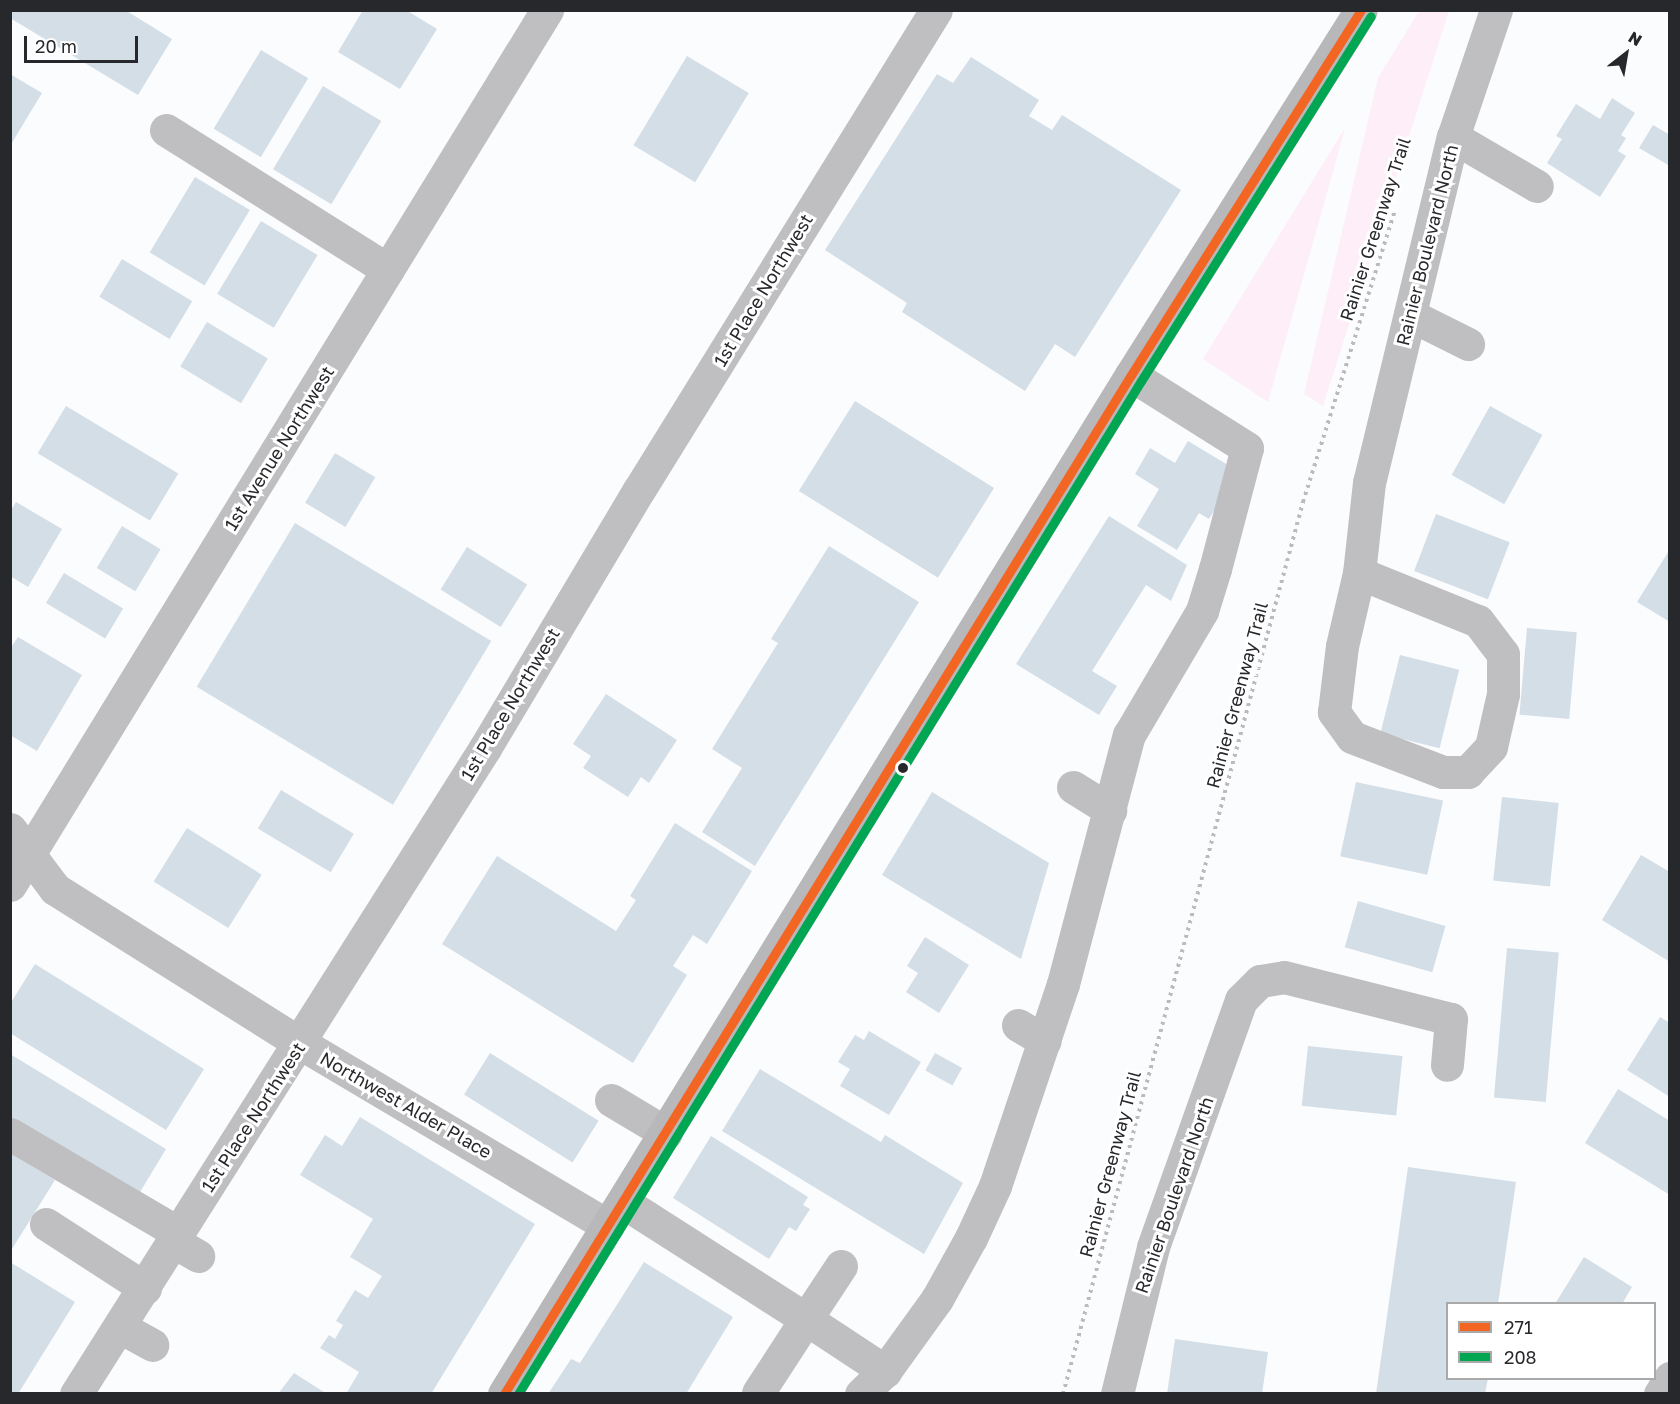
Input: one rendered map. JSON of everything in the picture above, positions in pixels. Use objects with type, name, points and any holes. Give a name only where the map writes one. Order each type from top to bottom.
[{"type":"main road","points":[[504,1394],[1131,375],[1361,10]]},
{"type":"street","name":"1st Avenue Northwest","points":[[10,885],[547,10]]},
{"type":"street","name":"1st Place Northwest","points":[[76,1394],[145,1288],[184,1244],[219,1192],[300,1043],[371,955],[936,10]]},
{"type":"street","name":"Rainier Boulevard North","points":[[1359,573],[1369,483],[1453,137],[1496,10]]},
{"type":"street","points":[[166,130],[388,270]]},
{"type":"street","points":[[1453,137],[1537,186]]},
{"type":"street","points":[[1410,315],[1468,344]]},
{"type":"street","points":[[861,1394],[885,1371],[937,1299],[972,1238],[1014,1135],[1031,1033],[1110,810],[1129,735],[1202,611],[1247,448],[1131,375]]},
{"type":"street","points":[[1359,573],[1478,621],[1503,654],[1503,694],[1491,747],[1468,772],[1443,772],[1352,737],[1334,712],[1342,646],[1359,573]]},
{"type":"street","points":[[1073,787],[1110,810]]},
{"type":"street","name":"Northwest Alder Place","points":[[10,828],[55,890],[300,1043],[806,1319],[885,1371]]},
{"type":"street","name":"Rainier Boulevard North","points":[[1118,1394],[1153,1247],[1241,1000],[1260,981],[1284,977],[1451,1019],[1447,1065]]},
{"type":"street","points":[[611,1100],[666,1133]]},
{"type":"street","points":[[10,1134],[184,1244]]},
{"type":"street","points":[[46,1224],[145,1288]]},
{"type":"street","points":[[758,1393],[841,1266]]},
{"type":"street","points":[[120,1327],[152,1345]]},
{"type":"street","points":[[1660,1394],[1670,1378]]},
{"type":"path","name":"Rainier Greenway Trail","points":[[1063,1394],[1303,502],[1398,201]]},
{"type":"shaded area","points":[[1419,11],[1449,11],[1323,406],[1304,394],[1378,78]]},
{"type":"shaded area","points":[[1345,128],[1334,168],[1268,402],[1203,359]]},
{"type":"building","points":[[11,10],[125,10],[172,39],[138,95],[10,18]]},
{"type":"building","points":[[363,10],[406,10],[437,29],[400,89],[338,52]]},
{"type":"building","points":[[261,50],[308,78],[261,157],[214,129]]},
{"type":"building","points":[[687,56],[749,93],[695,182],[633,145]]},
{"type":"building","points":[[971,57],[1039,100],[1029,116],[1052,130],[1062,115],[1181,190],[1075,357],[1055,344],[1025,391],[902,312],[907,303],[825,250],[937,74],[953,83]]},
{"type":"building","points":[[10,74],[42,93],[10,146]]},
{"type":"building","points":[[323,86],[381,121],[331,204],[273,169]]},
{"type":"building","points":[[1612,98],[1635,113],[1621,135],[1626,138],[1618,151],[1626,156],[1600,197],[1547,163],[1562,139],[1556,136],[1576,104],[1600,119]]},
{"type":"building","points":[[1653,125],[1670,135],[1670,166],[1639,148]]},
{"type":"building","points":[[195,177],[250,210],[205,285],[150,252]]},
{"type":"building","points":[[261,221],[318,255],[274,328],[217,294]]},
{"type":"building","points":[[122,259],[192,301],[170,339],[99,297]]},
{"type":"building","points":[[207,322],[268,359],[241,403],[180,367]]},
{"type":"building","points":[[855,401],[994,488],[938,578],[799,491]]},
{"type":"building","points":[[66,406],[178,473],[150,521],[38,453]]},
{"type":"building","points":[[1490,406],[1542,435],[1504,504],[1452,475]]},
{"type":"building","points":[[1188,441],[1238,471],[1209,519],[1199,513],[1177,550],[1137,526],[1159,489],[1135,474],[1150,448],[1175,463]]},
{"type":"building","points":[[335,453],[375,477],[345,527],[305,503]]},
{"type":"building","points":[[16,502],[62,529],[28,587],[10,576],[10,512]]},
{"type":"building","points":[[1436,514],[1510,542],[1488,599],[1414,571]]},
{"type":"building","points":[[1109,516],[1187,565],[1171,601],[1146,585],[1092,671],[1117,686],[1099,715],[1016,664]]},
{"type":"building","points":[[295,523],[491,641],[393,805],[197,687]]},
{"type":"building","points":[[122,526],[161,549],[135,591],[97,568]]},
{"type":"building","points":[[829,546],[919,602],[755,866],[702,832],[742,768],[712,749],[778,643],[771,639]]},
{"type":"building","points":[[467,547],[527,585],[501,627],[441,589]]},
{"type":"building","points":[[1670,549],[1670,622],[1637,602]]},
{"type":"building","points":[[64,573],[123,609],[105,639],[46,603]]},
{"type":"building","points":[[1527,628],[1577,632],[1569,719],[1519,715]]},
{"type":"building","points":[[18,637],[82,675],[37,751],[10,735],[10,649]]},
{"type":"building","points":[[1400,655],[1459,670],[1440,748],[1380,734]]},
{"type":"building","points":[[606,694],[677,740],[649,783],[641,777],[628,797],[583,768],[591,756],[573,744]]},
{"type":"building","points":[[1356,782],[1443,801],[1427,875],[1340,856]]},
{"type":"building","points":[[281,790],[354,834],[331,872],[258,829]]},
{"type":"building","points":[[932,792],[1049,863],[1021,959],[882,875]]},
{"type":"building","points":[[1502,797],[1559,803],[1550,886],[1493,881]]},
{"type":"building","points":[[675,823],[752,871],[707,944],[693,935],[673,966],[687,975],[633,1063],[442,944],[497,856],[616,931],[636,900],[630,896]]},
{"type":"building","points":[[187,828],[262,875],[228,928],[154,881]]},
{"type":"building","points":[[1641,855],[1670,872],[1670,962],[1602,920]]},
{"type":"building","points":[[1358,901],[1445,926],[1432,972],[1345,947]]},
{"type":"building","points":[[925,937],[969,965],[939,1013],[906,992],[918,973],[907,966]]},
{"type":"building","points":[[1507,948],[1559,953],[1546,1102],[1494,1097]]},
{"type":"building","points":[[35,964],[204,1069],[166,1130],[10,1033],[10,1004]]},
{"type":"building","points":[[1660,1017],[1670,1023],[1670,1097],[1627,1070]]},
{"type":"building","points":[[869,1031],[921,1062],[889,1115],[840,1086],[850,1069],[838,1062],[855,1035],[864,1040]]},
{"type":"building","points":[[1308,1046],[1402,1056],[1396,1116],[1302,1106]]},
{"type":"building","points":[[490,1053],[599,1121],[573,1162],[464,1095]]},
{"type":"building","points":[[935,1053],[962,1068],[952,1086],[925,1070]]},
{"type":"building","points":[[10,1054],[166,1149],[137,1197],[10,1118]]},
{"type":"building","points":[[760,1069],[881,1142],[885,1135],[963,1183],[924,1254],[722,1131]]},
{"type":"building","points":[[1618,1089],[1670,1121],[1670,1195],[1585,1143]]},
{"type":"building","points":[[360,1117],[535,1224],[431,1394],[346,1394],[359,1372],[320,1348],[329,1335],[335,1339],[343,1325],[336,1321],[355,1290],[368,1298],[382,1276],[350,1257],[373,1219],[300,1175],[325,1135],[342,1146]]},
{"type":"building","points":[[711,1136],[808,1197],[803,1205],[810,1209],[796,1231],[789,1227],[769,1259],[673,1198]]},
{"type":"building","points":[[10,1153],[55,1180],[12,1249],[10,1248]]},
{"type":"building","points":[[1408,1167],[1516,1182],[1498,1302],[1446,1302],[1446,1380],[1488,1380],[1485,1394],[1376,1394]]},
{"type":"building","points":[[1584,1257],[1632,1287],[1623,1302],[1556,1302]]},
{"type":"building","points":[[10,1262],[75,1302],[18,1394],[10,1394]]},
{"type":"building","points":[[644,1262],[733,1317],[686,1394],[548,1394],[571,1359],[580,1363]]},
{"type":"building","points":[[1175,1339],[1268,1352],[1262,1394],[1167,1394]]},
{"type":"building","points":[[294,1373],[327,1394],[278,1394]]},
{"type":"transit line","name":"271","points":[[504,1394],[1131,375],[1361,10]]},
{"type":"transit line","name":"208","points":[[518,1394],[1141,381],[1371,16]]}]
